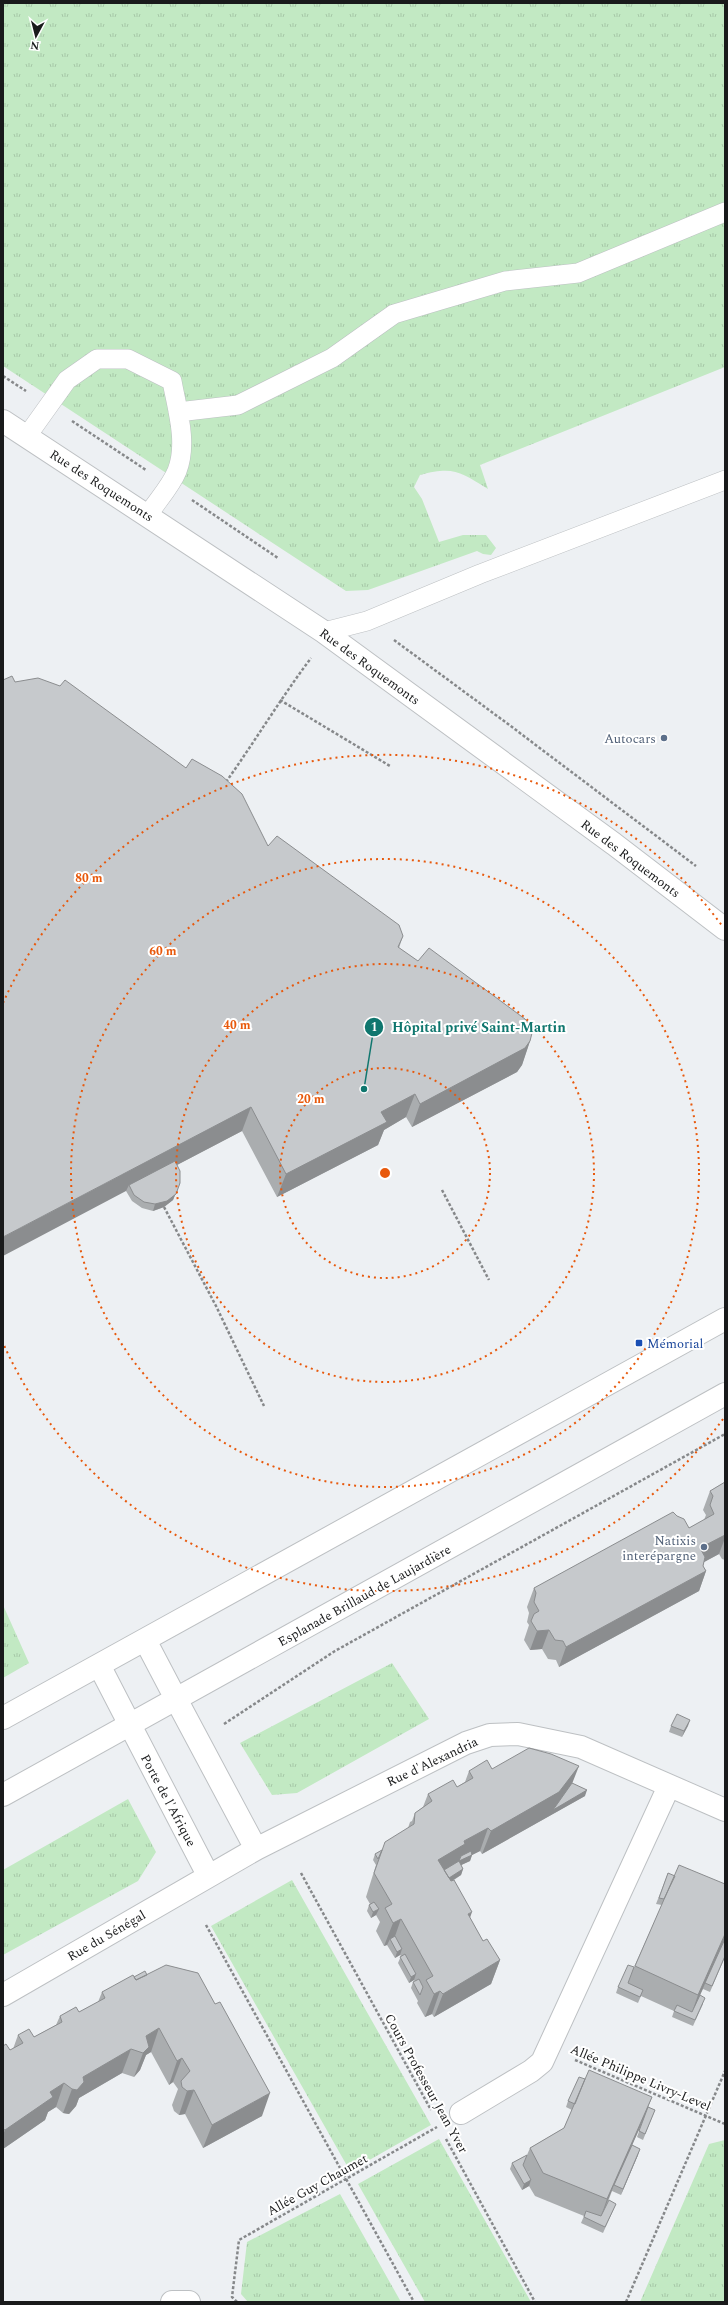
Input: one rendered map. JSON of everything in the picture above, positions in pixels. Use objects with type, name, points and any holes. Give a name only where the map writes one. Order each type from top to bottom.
[{"type":"street","name":"Rue des Roquemonts","points":[[3,421],[324,632],[608,839],[725,929]]},
{"type":"street","points":[[3,1718],[725,1320]]},
{"type":"street","name":"Esplanade Brillaud de Laujardière","points":[[3,1795],[725,1394]]},
{"type":"street","points":[[145,1640],[256,1849]]},
{"type":"street","name":"Porte de l'Afrique","points":[[99,1665],[208,1875]]},
{"type":"street","name":"Rue d'Alexandria","points":[[208,1875],[466,1742],[490,1735],[518,1734],[581,1747],[725,1810]]},
{"type":"street","points":[[461,2113],[531,2071],[542,2062],[669,1786]]},
{"type":"street","name":"Rue du Sénégal","points":[[3,1995],[208,1875]]},
{"type":"street","points":[[172,2302],[189,2302]]},
{"type":"lane","points":[[178,412],[238,405],[332,358],[394,314],[505,280],[578,273],[725,212]]},
{"type":"lane","points":[[27,436],[67,380],[97,359],[128,359],[172,381],[181,424],[181,453],[177,471],[148,515]]},
{"type":"lane","points":[[324,632],[367,621],[480,574],[725,480]]},
{"type":"path","points":[[3,376],[25,390]]},
{"type":"path","points":[[70,419],[134,461]]},
{"type":"path","points":[[196,502],[278,558]]},
{"type":"path","points":[[222,787],[258,737],[280,700],[313,654]]},
{"type":"path","points":[[413,654],[521,733],[701,871]]},
{"type":"path","points":[[280,700],[390,766]]},
{"type":"path","points":[[442,1190],[489,1280]]},
{"type":"path","points":[[164,1207],[216,1306],[264,1406]]},
{"type":"path","points":[[222,1725],[335,1651],[725,1434]]},
{"type":"path","name":"Cours Professeur Jean Yver","points":[[301,1873],[535,2302]]},
{"type":"path","points":[[206,1926],[414,2302]]},
{"type":"path","name":"Allée Philippe Livry-Level","points":[[549,2048],[725,2124]]},
{"type":"path","points":[[626,2302],[725,2070]]},
{"type":"path","name":"Allée Guy Chaumet","points":[[237,2302],[232,2296],[239,2240],[461,2113]]},
{"type":"green space","points":[[3,3],[725,3],[725,367],[480,465],[488,489],[470,478],[456,472],[441,471],[420,475],[414,487],[422,499],[439,542],[463,535],[486,535],[496,548],[491,555],[483,554],[477,551],[368,590],[346,591],[3,366]]},
{"type":"green space","points":[[3,1605],[29,1663],[3,1678]]},
{"type":"green space","points":[[392,1663],[429,1719],[297,1793],[272,1795],[240,1743]]},
{"type":"green space","points":[[128,1799],[156,1852],[138,1881],[3,1955],[3,1870]]},
{"type":"green space","points":[[292,1880],[431,2125],[350,2171],[211,1926]]},
{"type":"green space","points":[[439,2139],[531,2302],[425,2302],[358,2184]]},
{"type":"green space","points":[[725,2140],[725,2302],[640,2302],[709,2144]]},
{"type":"green space","points":[[340,2194],[401,2302],[248,2302],[241,2294],[247,2242]]},
{"type":"building","points":[[12,676],[15,682],[38,678],[60,686],[65,680],[186,768],[192,759],[222,776],[242,794],[268,846],[277,836],[399,925],[403,936],[398,947],[418,961],[429,948],[525,1019],[530,1025],[532,1033],[530,1041],[525,1048],[420,1104],[415,1094],[381,1112],[387,1122],[286,1174],[251,1107],[3,1237],[3,680]]},
{"type":"building","points":[[175,1161],[180,1171],[180,1183],[176,1194],[167,1201],[155,1204],[144,1202],[134,1195],[129,1185]]},
{"type":"building","points":[[725,1482],[725,1535],[700,1548],[705,1557],[703,1566],[706,1571],[566,1647],[563,1641],[555,1640],[549,1630],[537,1631],[531,1621],[534,1614],[539,1611],[534,1602],[536,1593],[534,1588],[673,1512],[677,1516],[684,1519],[689,1528],[714,1514],[710,1505],[713,1496],[710,1491]]},
{"type":"building","points":[[677,1714],[690,1720],[684,1731],[671,1726]]},
{"type":"building","points":[[529,1748],[551,1754],[579,1766],[559,1792],[491,1831],[488,1828],[464,1841],[465,1844],[438,1860],[451,1881],[454,1880],[472,1912],[468,1914],[483,1941],[487,1939],[500,1960],[443,1994],[440,1991],[434,1994],[426,1980],[433,1976],[401,1919],[393,1923],[385,1908],[392,1904],[374,1873],[385,1842],[414,1824],[415,1813],[432,1801],[428,1794],[453,1780],[457,1787],[473,1778],[469,1771],[487,1760],[492,1769]]},
{"type":"building","points":[[572,1783],[587,1790],[553,1810]]},
{"type":"building","points":[[382,1850],[378,1859],[375,1854]]},
{"type":"building","points":[[471,1851],[472,1855],[459,1861],[461,1856]]},
{"type":"building","points":[[459,1861],[463,1869],[449,1878],[444,1870]]},
{"type":"building","points":[[679,1865],[725,1884],[725,1934],[698,1995],[635,1966]]},
{"type":"building","points":[[668,1873],[675,1876],[664,1899],[659,1898]]},
{"type":"building","points":[[374,1902],[379,1909],[373,1912],[369,1905]]},
{"type":"building","points":[[395,1936],[402,1949],[397,1952],[390,1939]]},
{"type":"building","points":[[724,1941],[725,1956],[712,1986],[705,1983]]},
{"type":"building","points":[[405,1954],[416,1974],[411,1977],[400,1957]]},
{"type":"building","points":[[166,1965],[198,1973],[215,2004],[220,2002],[270,2093],[212,2125],[194,2090],[187,2091],[182,2087],[181,2081],[190,2071],[182,2058],[177,2061],[159,2028],[146,2036],[149,2047],[143,2053],[131,2049],[83,2077],[84,2082],[77,2090],[72,2089],[64,2083],[50,2092],[53,2097],[5,2130],[3,2129],[3,2046],[6,2044],[10,2050],[23,2043],[18,2035],[29,2029],[34,2037],[62,2022],[60,2016],[76,2007],[79,2012],[105,1998],[102,1992],[133,1975],[136,1980]]},
{"type":"building","points":[[628,1965],[634,1967],[628,1983],[643,1990],[640,1997],[618,1987]]},
{"type":"building","points":[[145,1971],[147,1975],[136,1980],[134,1977]]},
{"type":"building","points":[[419,1979],[423,1987],[420,1995],[413,1982]]},
{"type":"building","points":[[700,1995],[705,1998],[695,2020],[674,2011],[677,2005],[692,2012]]},
{"type":"building","points":[[589,2070],[652,2097],[607,2199],[543,2173],[530,2148],[564,2128]]},
{"type":"building","points":[[579,2077],[585,2079],[575,2104],[568,2101]]},
{"type":"building","points":[[648,2107],[655,2110],[645,2134],[639,2131]]},
{"type":"building","points":[[632,2145],[640,2149],[623,2189],[614,2185]]},
{"type":"building","points":[[527,2155],[523,2165],[531,2180],[524,2184],[512,2163]]},
{"type":"building","points":[[609,2200],[616,2204],[605,2227],[584,2217],[586,2211],[601,2216]]},
{"type":"place","name":"Autocars","points":[[664,738]]},
{"type":"place","name":"Hôpital privé Saint-Martin","points":[[364,1089]]},
{"type":"place","name":"Mémorial","points":[[639,1343]]},
{"type":"place","name":"Natixis interépargne","points":[[704,1547]]}]
